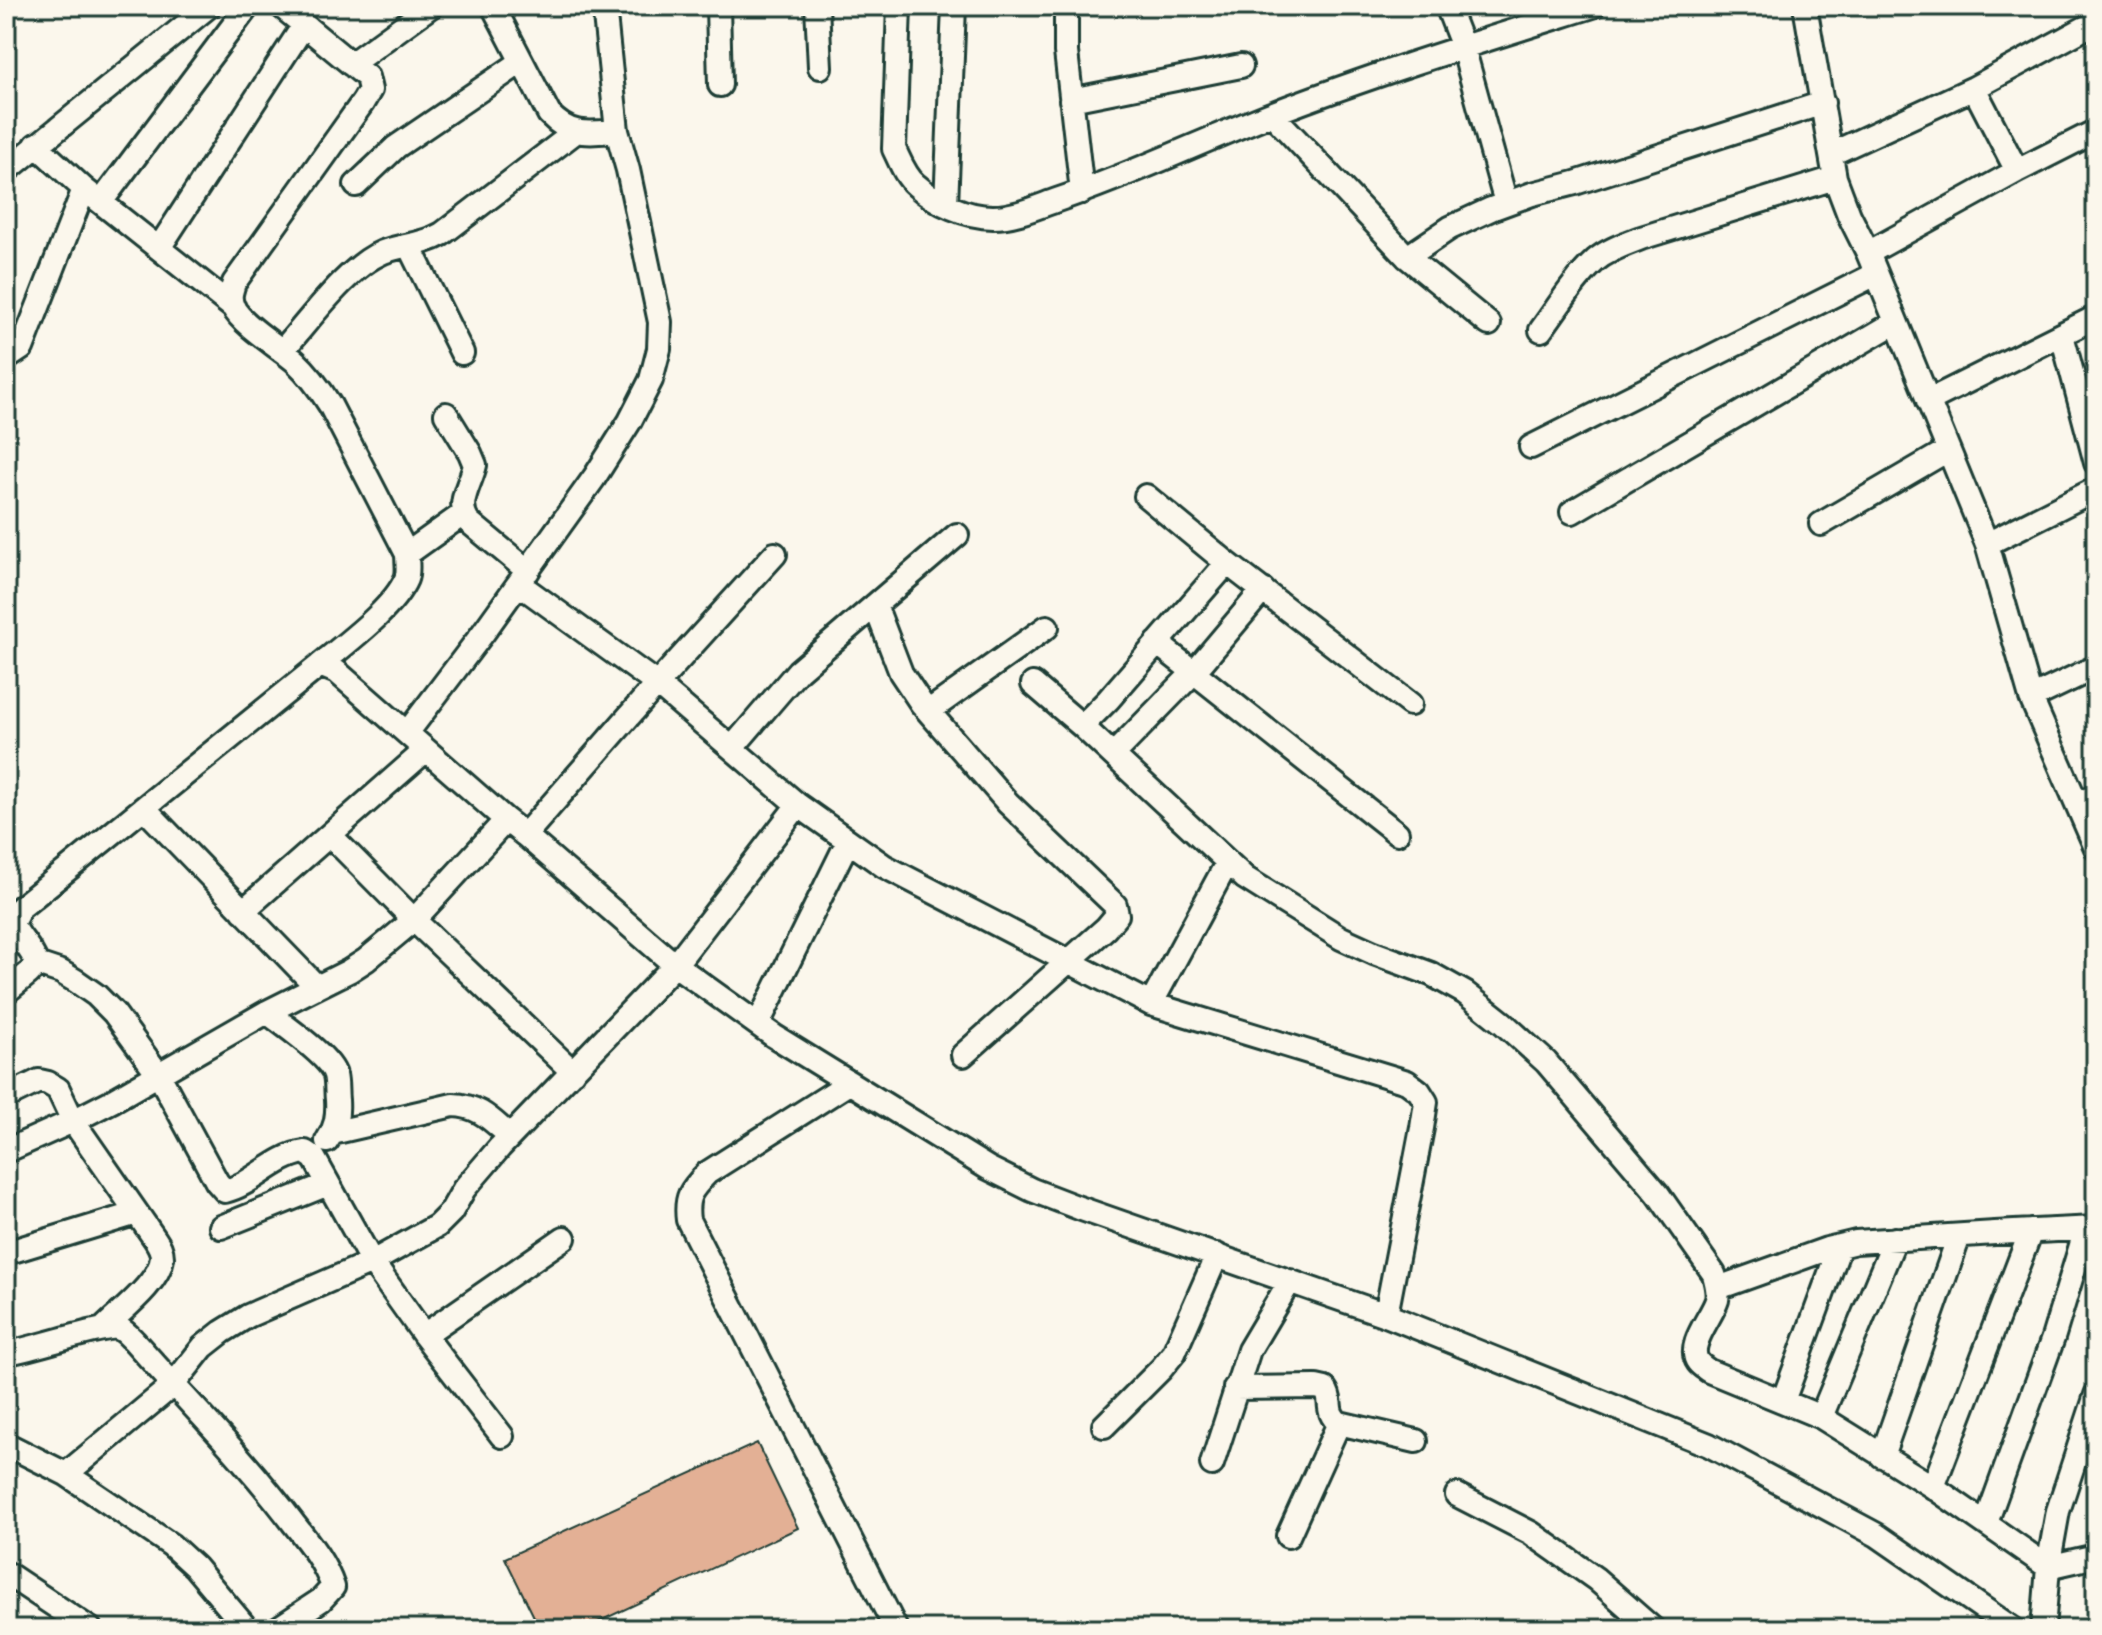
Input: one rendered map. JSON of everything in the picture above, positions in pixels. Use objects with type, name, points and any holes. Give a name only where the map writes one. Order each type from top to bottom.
[{"type":"street","points":[[6,171],[209,6]]},
{"type":"street","points":[[6,356],[22,348],[93,196],[248,6]]},
{"type":"street","points":[[234,308],[230,296],[234,283],[370,90],[367,77],[281,6]]},
{"type":"street","points":[[351,64],[431,6]]},
{"type":"street","points":[[493,6],[549,114],[559,126],[574,133],[617,131]]},
{"type":"street","points":[[407,733],[594,478],[630,421],[651,380],[659,349],[660,322],[617,131],[604,6]]},
{"type":"street","points":[[718,6],[720,85]]},
{"type":"street","points":[[817,6],[820,67]]},
{"type":"street","points":[[899,6],[894,149],[915,184],[946,205],[972,214],[994,217],[1018,213],[1082,192],[1272,114],[1560,11],[1593,6]]},
{"type":"street","points":[[946,205],[954,6]]},
{"type":"street","points":[[1066,6],[1066,52],[1082,192]]},
{"type":"street","points":[[1447,6],[1463,47],[1506,203]]},
{"type":"street","points":[[1805,6],[1835,178],[1987,544],[2031,698],[2087,800],[2096,848]]},
{"type":"street","points":[[1831,154],[1974,88],[2096,22]]},
{"type":"street","points":[[159,248],[304,25]]},
{"type":"street","points":[[356,185],[396,147],[521,62]]},
{"type":"street","points":[[1071,100],[1241,66]]},
{"type":"street","points":[[1974,88],[2017,171]]},
{"type":"street","points":[[1407,257],[1450,228],[1506,203],[1823,103]]},
{"type":"street","points":[[1272,114],[1407,257],[1489,324]]},
{"type":"street","points":[[1531,447],[1872,263],[2017,171],[2096,131]]},
{"type":"street","points":[[282,351],[365,262],[385,251],[428,242],[442,234],[574,133]]},
{"type":"street","points":[[36,145],[93,196],[234,308],[316,382],[407,554],[408,576],[382,612],[20,908],[12,923],[17,934],[33,951],[37,964]]},
{"type":"street","points":[[1541,330],[1597,259],[1612,250],[1641,238],[1835,178]]},
{"type":"street","points":[[409,246],[462,353]]},
{"type":"street","points":[[1928,401],[2096,317]]},
{"type":"street","points":[[1572,512],[1896,322]]},
{"type":"street","points":[[2062,335],[2096,463]]},
{"type":"street","points":[[446,414],[475,465],[462,501],[463,514],[469,522],[523,577],[657,684],[798,805],[848,841],[884,866],[1151,1004],[1407,1082],[1419,1091],[1426,1102],[1386,1315]]},
{"type":"street","points":[[1821,524],[1948,450]]},
{"type":"street","points":[[1987,544],[2096,489]]},
{"type":"street","points":[[1146,496],[1227,563],[1410,704]]},
{"type":"street","points":[[407,554],[463,514]]},
{"type":"street","points":[[732,748],[798,671],[957,535]]},
{"type":"street","points":[[525,835],[775,554]]},
{"type":"street","points":[[1082,726],[1227,563]]},
{"type":"street","points":[[1113,755],[1194,672],[1263,590]]},
{"type":"street","points":[[875,605],[901,673],[929,711],[1008,803],[1115,905],[1117,915],[963,1055]]},
{"type":"street","points":[[929,711],[1047,627]]},
{"type":"street","points":[[1157,643],[1397,833]]},
{"type":"street","points":[[320,665],[337,672],[675,965],[758,1024],[988,1168],[1032,1190],[1386,1315],[1709,1445],[1877,1535],[2013,1629]]},
{"type":"street","points":[[2031,698],[2096,667]]},
{"type":"street","points":[[1033,684],[1227,863],[1267,893],[1341,938],[1431,974],[1465,993],[1546,1062],[1658,1194],[1714,1274],[1718,1288],[1717,1301],[1697,1339],[1695,1354],[1698,1362],[1709,1371],[1821,1417],[1933,1487],[2048,1567],[2096,1556]]},
{"type":"street","points":[[243,911],[426,750]]},
{"type":"street","points":[[66,1474],[173,1385],[203,1347],[222,1332],[248,1316],[372,1262],[437,1226],[451,1212],[479,1170],[510,1136],[675,965],[798,805]]},
{"type":"street","points":[[144,808],[316,986]]},
{"type":"street","points":[[6,1151],[73,1121],[366,960],[414,920],[506,820]]},
{"type":"street","points":[[330,835],[573,1072]]},
{"type":"street","points":[[758,1024],[848,841]]},
{"type":"street","points":[[1151,1004],[1227,863]]},
{"type":"street","points":[[6,992],[37,964]]},
{"type":"street","points":[[37,964],[61,972],[96,995],[114,1013],[159,1075],[217,1182],[225,1191],[239,1187],[292,1154],[305,1152],[314,1158],[372,1262],[502,1436]]},
{"type":"street","points":[[267,1012],[317,1052],[335,1074],[338,1117],[332,1133],[314,1158]]},
{"type":"street","points":[[6,1097],[39,1081],[58,1089],[73,1121],[163,1253],[161,1266],[149,1284],[105,1327]]},
{"type":"street","points":[[849,1083],[707,1173],[691,1190],[686,1205],[688,1220],[896,1629]]},
{"type":"street","points":[[332,1133],[453,1105],[467,1105],[480,1111],[510,1136]]},
{"type":"street","points":[[221,1227],[328,1184]]},
{"type":"street","points":[[6,1253],[137,1213]]},
{"type":"street","points":[[1718,1288],[1840,1246],[1895,1239],[2091,1228],[1986,1523]]},
{"type":"street","points":[[1933,1487],[2031,1231]]},
{"type":"street","points":[[1882,1456],[1959,1236]]},
{"type":"street","points":[[424,1335],[564,1238]]},
{"type":"street","points":[[1821,1417],[1895,1239]]},
{"type":"street","points":[[1783,1401],[1840,1246]]},
{"type":"street","points":[[1104,1426],[1174,1353],[1217,1255]]},
{"type":"street","points":[[1212,1464],[1249,1350],[1290,1281]]},
{"type":"street","points":[[6,1353],[43,1346],[105,1327],[120,1328],[271,1493],[329,1574],[333,1587],[321,1600],[277,1629]]},
{"type":"street","points":[[1235,1388],[1325,1389],[1329,1394],[1331,1416],[1339,1423],[1416,1441]]},
{"type":"street","points":[[2043,1629],[2048,1567],[2058,1511],[2096,1395]]},
{"type":"street","points":[[1288,1536],[1339,1423]]},
{"type":"street","points":[[6,1444],[66,1474],[171,1545],[195,1567],[247,1629]]},
{"type":"street","points":[[1457,1495],[1531,1533],[1596,1579],[1653,1629]]},
{"type":"street","points":[[6,1573],[90,1629]]},
{"type":"building","points":[[757,1443],[798,1528],[583,1629],[540,1629],[505,1558]]}]
